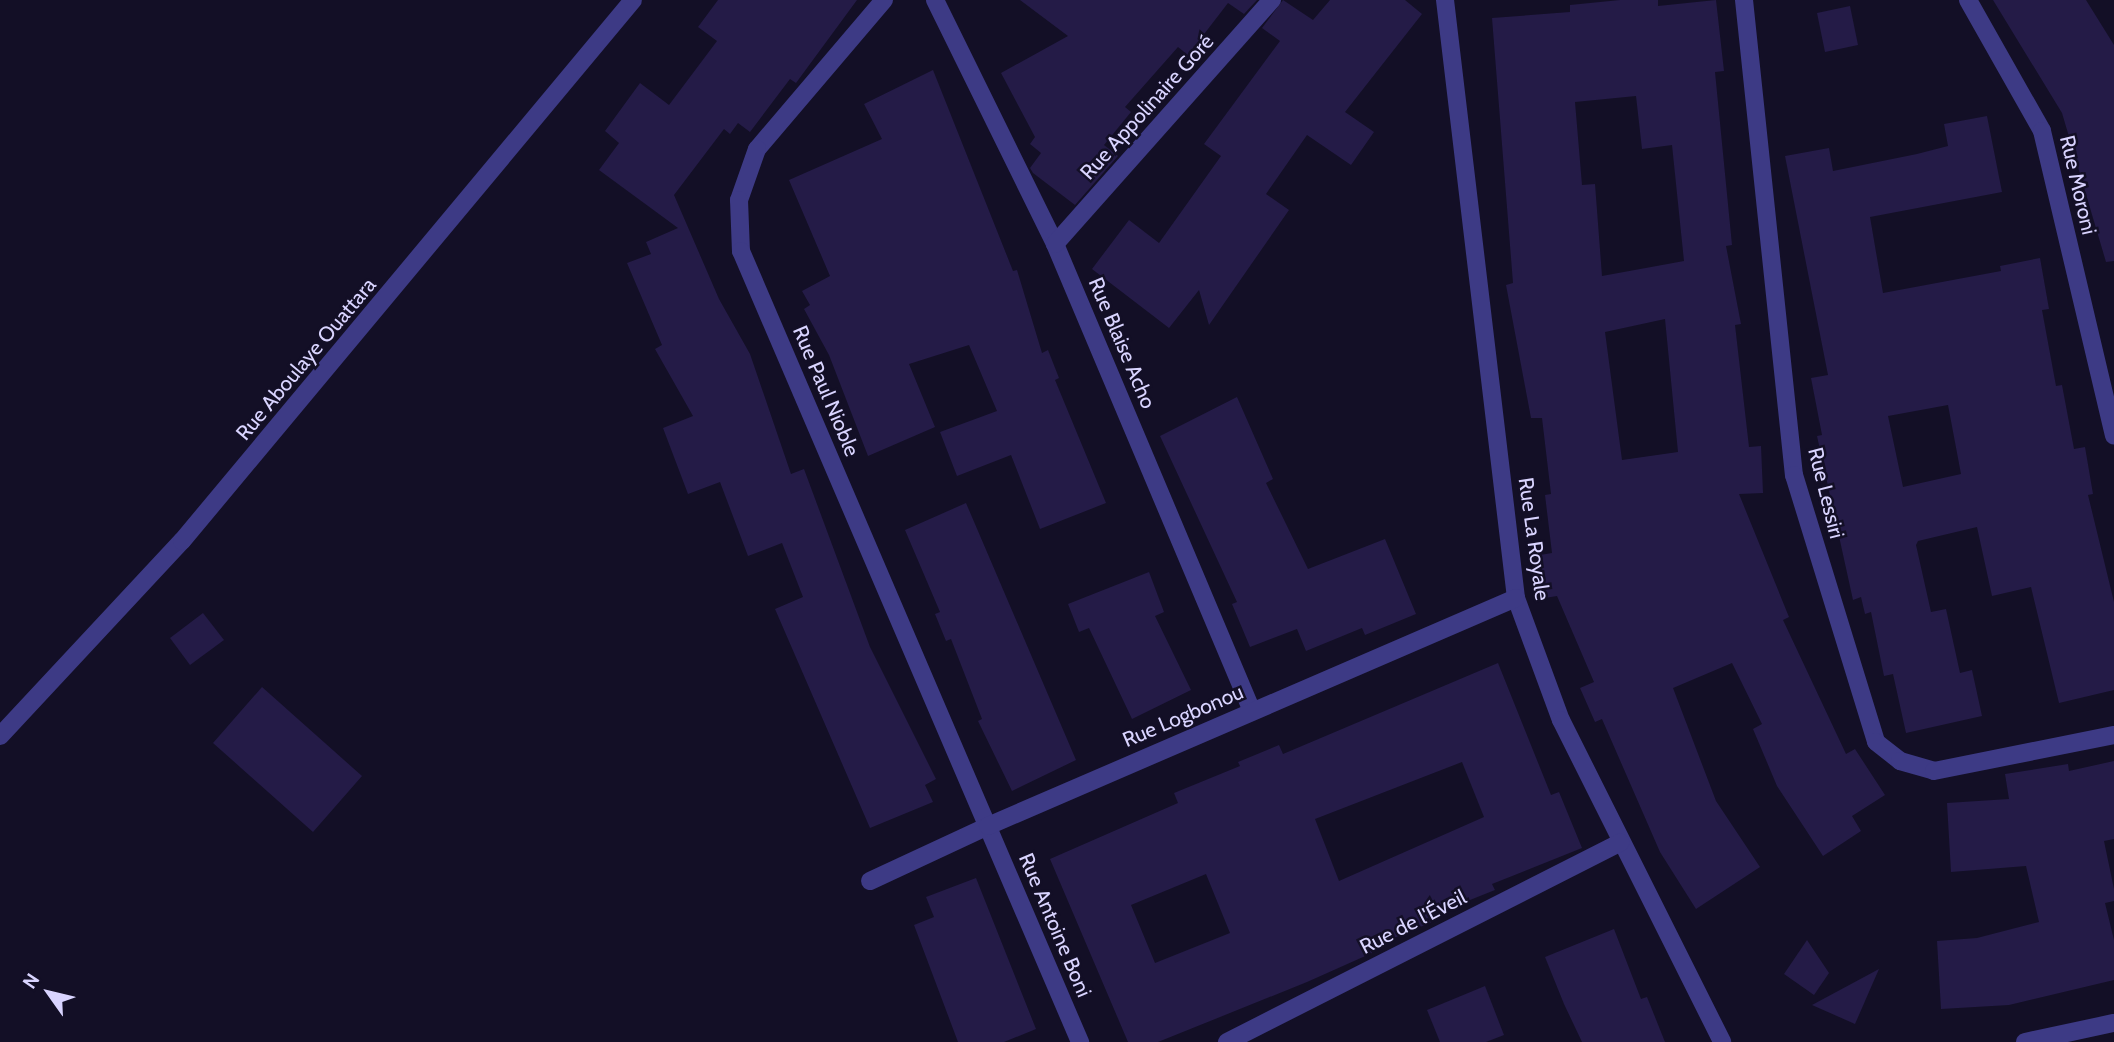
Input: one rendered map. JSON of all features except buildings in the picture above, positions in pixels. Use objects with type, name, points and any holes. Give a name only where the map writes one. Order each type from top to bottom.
[{"type":"street","name":"Rue Aboulaye Ouattara","points":[[0,736],[182,541],[388,296],[570,71],[633,0]]},
{"type":"street","name":"Rue Paul Nioble","points":[[884,0],[757,149],[739,200],[741,251],[988,826]]},
{"type":"street","name":"Rue Blaise Acho","points":[[935,0],[1055,244],[1252,711]]},
{"type":"street","name":"Rue Appolinaire Goré","points":[[1055,244],[1272,0]]},
{"type":"street","name":"Rue La Royale","points":[[1444,0],[1516,598],[1561,720],[1620,843],[1722,1042]]},
{"type":"street","name":"Rue Lessiri","points":[[1744,0],[1794,475],[1876,742],[1900,761],[1934,771],[2114,735]]},
{"type":"street","name":"Rue Moroni","points":[[1968,0],[2042,131],[2114,436]]},
{"type":"street","name":"Rue Logbonou","points":[[870,881],[988,826],[1516,598]]},
{"type":"street","name":"Rue Antoine Boni","points":[[988,826],[1080,1042]]},
{"type":"street","name":"Rue de l'Éveil","points":[[1227,1042],[1620,843]]},
{"type":"street","points":[[2025,1042],[2114,1023]]}]
